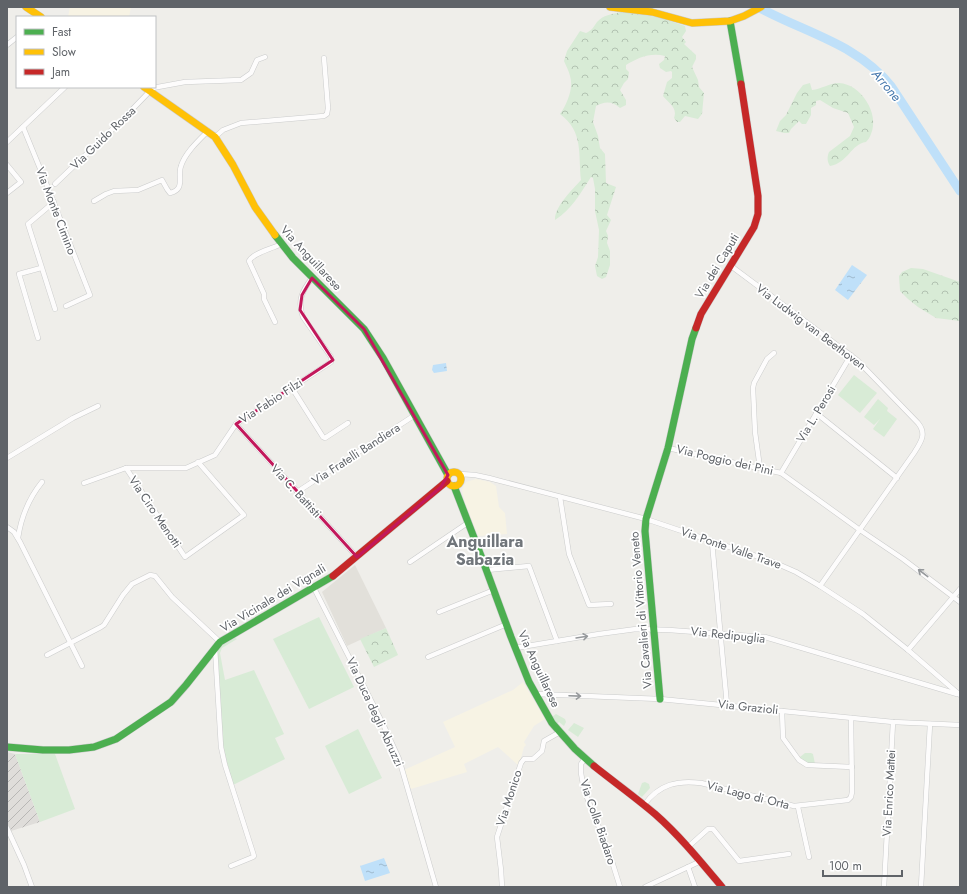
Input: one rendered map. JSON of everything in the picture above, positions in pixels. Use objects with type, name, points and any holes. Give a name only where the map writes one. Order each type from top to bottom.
[{"type":"street","points":[[26,7],[40,16]]},
{"type":"street","points":[[610,7],[652,12],[692,23],[730,20],[744,16],[759,9]]},
{"type":"street","name":"Via dei Caputi","points":[[646,519],[668,448],[692,339],[701,314],[754,227],[758,214],[758,196],[730,20]]},
{"type":"street","points":[[7,45],[16,38]]},
{"type":"street","points":[[156,87],[185,82],[241,80],[251,73],[257,60],[265,56]]},
{"type":"street","points":[[216,137],[223,130],[241,123],[324,116],[327,114],[328,108],[324,58]]},
{"type":"street","points":[[7,142],[64,88]]},
{"type":"street","name":"Via Anguillarese","points":[[147,89],[216,137],[233,165],[255,207],[282,244],[312,278],[364,329],[383,358],[442,464],[456,480],[468,522],[516,648],[536,694],[560,732],[584,758],[644,805],[671,829],[701,861],[722,887]]},
{"type":"street","name":"Via Guido Rossa","points":[[54,184],[121,121],[147,89]]},
{"type":"street","name":"Via Monte Cimino","points":[[23,127],[90,295],[66,306]]},
{"type":"street","points":[[94,201],[114,191],[138,190],[162,180],[166,189],[170,193],[178,188],[181,182],[179,172],[181,165],[193,147],[208,131]]},
{"type":"street","points":[[7,165],[21,182],[7,193]]},
{"type":"street","points":[[54,202],[28,224],[55,309]]},
{"type":"street","points":[[275,322],[249,261],[250,258],[257,254],[282,244]]},
{"type":"street","name":"Via Ludwig van Beethoven","points":[[731,266],[858,360],[922,428],[922,441],[820,586]]},
{"type":"street","points":[[38,338],[19,274],[41,268]]},
{"type":"street","name":"Via Fabio Filzi","points":[[84,483],[126,468],[186,468],[215,455],[236,424],[331,362],[331,357],[303,317],[300,310],[300,303],[305,287],[312,278]]},
{"type":"street","points":[[760,468],[755,432],[753,388],[754,383],[767,359],[774,353]]},
{"type":"street","name":"Via L. Perosi","points":[[781,473],[851,356]]},
{"type":"street","points":[[292,388],[322,437],[325,438],[348,423]]},
{"type":"street","points":[[7,458],[73,418],[98,406]]},
{"type":"street","points":[[816,413],[896,478]]},
{"type":"street","name":"Via Fratelli Bandiera","points":[[297,492],[415,415]]},
{"type":"street","name":"Via C. Battisti","points":[[236,424],[357,557]]},
{"type":"street","name":"Via Poggio dei Pini","points":[[668,448],[781,473],[903,559],[960,602]]},
{"type":"street","name":"Via Ciro Menotti","points":[[126,468],[185,557],[244,516],[244,514],[198,462]]},
{"type":"street","name":"Via Ponte Valle Trave","points":[[456,480],[489,478],[646,519],[771,561],[796,572],[863,614],[908,650],[959,695]]},
{"type":"street","name":"Via Vicinale dei Vignali","points":[[7,747],[27,749],[91,748],[105,744],[144,721],[173,700],[217,645],[329,579],[441,488],[456,480]]},
{"type":"street","points":[[18,538],[20,525],[30,501],[42,482]]},
{"type":"street","points":[[560,497],[569,554],[589,605],[611,604]]},
{"type":"street","name":"Via Cavalieri di Vittorio Veneto","points":[[646,519],[645,531],[660,699]]},
{"type":"street","points":[[410,562],[468,522]]},
{"type":"street","points":[[7,527],[14,532],[18,538],[82,666]]},
{"type":"street","points":[[712,542],[727,705]]},
{"type":"street","points":[[487,570],[529,566],[557,641]]},
{"type":"street","points":[[47,655],[71,644],[104,625],[123,595],[132,584],[150,575],[155,576],[172,597],[217,645],[221,747],[225,765],[254,856],[231,866]]},
{"type":"street","name":"Via Duca degli Abruzzi","points":[[314,588],[399,759],[436,887]]},
{"type":"street","points":[[908,650],[960,589]]},
{"type":"street","points":[[439,612],[494,590]]},
{"type":"street","points":[[428,657],[507,624]]},
{"type":"street","name":"Via Redipuglia","points":[[516,648],[636,629],[721,633],[765,637],[959,695]]},
{"type":"street","name":"Via Grazioli","points":[[536,694],[660,699],[893,722],[960,725]]},
{"type":"street","points":[[782,711],[783,738],[799,760],[807,766],[852,768]]},
{"type":"street","name":"Via Lago di Orta","points":[[644,805],[650,796],[662,788],[674,783],[688,782],[701,783],[798,807],[845,801],[850,799],[852,792],[851,718]]},
{"type":"street","name":"Via Enrico Mattei","points":[[884,887],[893,722]]},
{"type":"street","points":[[921,887],[930,724]]},
{"type":"street","name":"Via Monico","points":[[502,887],[497,837],[521,763],[524,759],[533,759],[542,751],[544,741],[560,732]]},
{"type":"street","name":"Via Colle Biadaro","points":[[584,758],[581,764],[584,790],[610,855],[620,887]]},
{"type":"street","points":[[798,807],[809,857]]},
{"type":"street","points":[[7,828],[24,865],[32,887]]},
{"type":"street","points":[[688,847],[711,828],[739,861],[789,854]]},
{"type":"street","points":[[645,887],[701,861]]},
{"type":"street","points":[[688,867],[695,887]]},
{"type":"highlighted area","points":[[312,278],[364,329],[448,475],[441,487],[357,557],[236,424],[333,360],[300,310],[302,295]]},
{"type":"shaded area","points":[[70,7],[131,7],[129,16],[68,16]]},
{"type":"shaded area","points":[[476,479],[490,482],[496,486],[499,507],[505,513],[507,534],[478,536],[465,503],[462,490],[466,482]]},
{"type":"shaded area","points":[[355,565],[386,628],[347,646],[322,592]]},
{"type":"shaded area","points":[[523,682],[545,719],[534,726],[524,742],[526,745],[524,747],[519,766],[498,747],[464,764],[467,772],[411,789],[404,770],[455,747],[443,722],[513,690]]},
{"type":"shaded area","points":[[7,752],[15,754],[40,822],[11,831],[7,822]]},
{"type":"green space","points":[[621,12],[658,17],[685,26],[686,31],[682,37],[686,42],[684,44],[696,55],[696,59],[692,67],[698,80],[699,87],[704,93],[702,114],[698,119],[685,116],[680,122],[677,122],[674,118],[674,108],[663,96],[667,82],[672,78],[672,72],[666,72],[660,68],[659,64],[664,60],[665,56],[649,55],[639,58],[626,65],[626,69],[629,72],[628,79],[620,90],[626,100],[626,105],[620,108],[611,103],[602,103],[596,106],[593,122],[600,148],[605,154],[606,183],[616,187],[607,215],[611,220],[606,231],[608,236],[607,243],[610,251],[610,265],[606,277],[602,279],[597,276],[595,266],[598,257],[599,230],[595,211],[595,189],[593,178],[591,177],[571,206],[555,220],[561,204],[581,180],[576,136],[568,121],[560,114],[567,101],[571,86],[570,74],[564,61],[567,51],[580,31],[586,33],[591,30],[602,18]]},
{"type":"green space","points":[[810,83],[812,90],[839,83],[847,85],[861,94],[871,109],[873,126],[871,135],[867,141],[857,146],[841,161],[830,166],[828,162],[829,152],[850,136],[854,127],[848,113],[833,108],[820,100],[816,101],[816,105],[811,108],[811,115],[806,124],[802,124],[799,121],[789,133],[776,131],[780,121],[786,115],[797,93],[803,85]]},
{"type":"green space","points":[[911,268],[923,269],[960,282],[960,321],[936,318],[918,307],[900,291],[899,276],[902,272]]},
{"type":"green space","points":[[854,375],[877,393],[860,413],[838,395]]},
{"type":"green space","points":[[878,399],[888,408],[887,411],[897,419],[884,437],[873,429],[880,419],[874,425],[864,417]]},
{"type":"green space","points":[[319,617],[354,687],[309,709],[273,639]]},
{"type":"green space","points":[[386,628],[398,655],[374,667],[360,639]]},
{"type":"green space","points":[[235,638],[237,639],[222,648],[220,653],[225,680],[254,670],[284,734],[275,738],[285,759],[233,785],[222,744],[216,654],[221,646]]},
{"type":"green space","points":[[556,714],[565,719],[566,722],[564,726],[559,722],[557,724],[552,717]]},
{"type":"green space","points":[[574,723],[584,728],[578,737],[568,730]]},
{"type":"green space","points":[[358,729],[382,778],[349,794],[325,746]]},
{"type":"green space","points":[[805,753],[813,754],[815,764],[806,763],[801,759],[800,757]]},
{"type":"green space","points":[[15,754],[55,754],[75,809],[40,822]]},
{"type":"green space","points":[[645,782],[649,784],[650,788],[642,797],[638,794],[642,783]]},
{"type":"water","points":[[852,265],[867,275],[848,300],[835,290]]},
{"type":"water","points":[[446,363],[447,371],[434,373],[432,370],[433,365]]},
{"type":"water","points":[[384,858],[390,873],[365,881],[360,866]]},
{"type":"waterway","name":"Arrone","points":[[758,7],[846,49],[863,59],[878,72],[891,86],[960,191]]},
{"type":"traffic: fast","points":[[730,21],[741,84]]},
{"type":"traffic: fast","points":[[275,235],[293,258],[364,329],[383,358],[448,475]]},
{"type":"traffic: fast","points":[[660,699],[645,531],[646,519],[668,448],[692,339],[696,328]]},
{"type":"traffic: fast","points":[[454,486],[529,682],[552,723],[575,749],[594,766]]},
{"type":"traffic: fast","points":[[7,747],[43,750],[69,750],[94,747],[116,739],[171,702],[220,642],[333,576]]},
{"type":"traffic: slow","points":[[26,7],[40,16]]},
{"type":"traffic: slow","points":[[610,7],[652,12],[692,23],[730,21],[744,16],[761,7]]},
{"type":"traffic: slow","points":[[145,88],[215,137],[233,165],[255,207],[275,235]]},
{"type":"traffic: slow","points":[[451,472],[457,472],[461,476],[461,479],[461,482],[457,486],[451,486],[447,482],[447,476],[451,472]]},
{"type":"traffic: jam","points":[[696,328],[701,314],[754,227],[758,214],[758,196],[741,84]]},
{"type":"traffic: jam","points":[[333,576],[447,481]]},
{"type":"traffic: jam","points":[[594,766],[664,822],[690,849],[722,887]]},
{"type":"district","name":"Anguillara Sabazia","points":[[485,550]]}]
